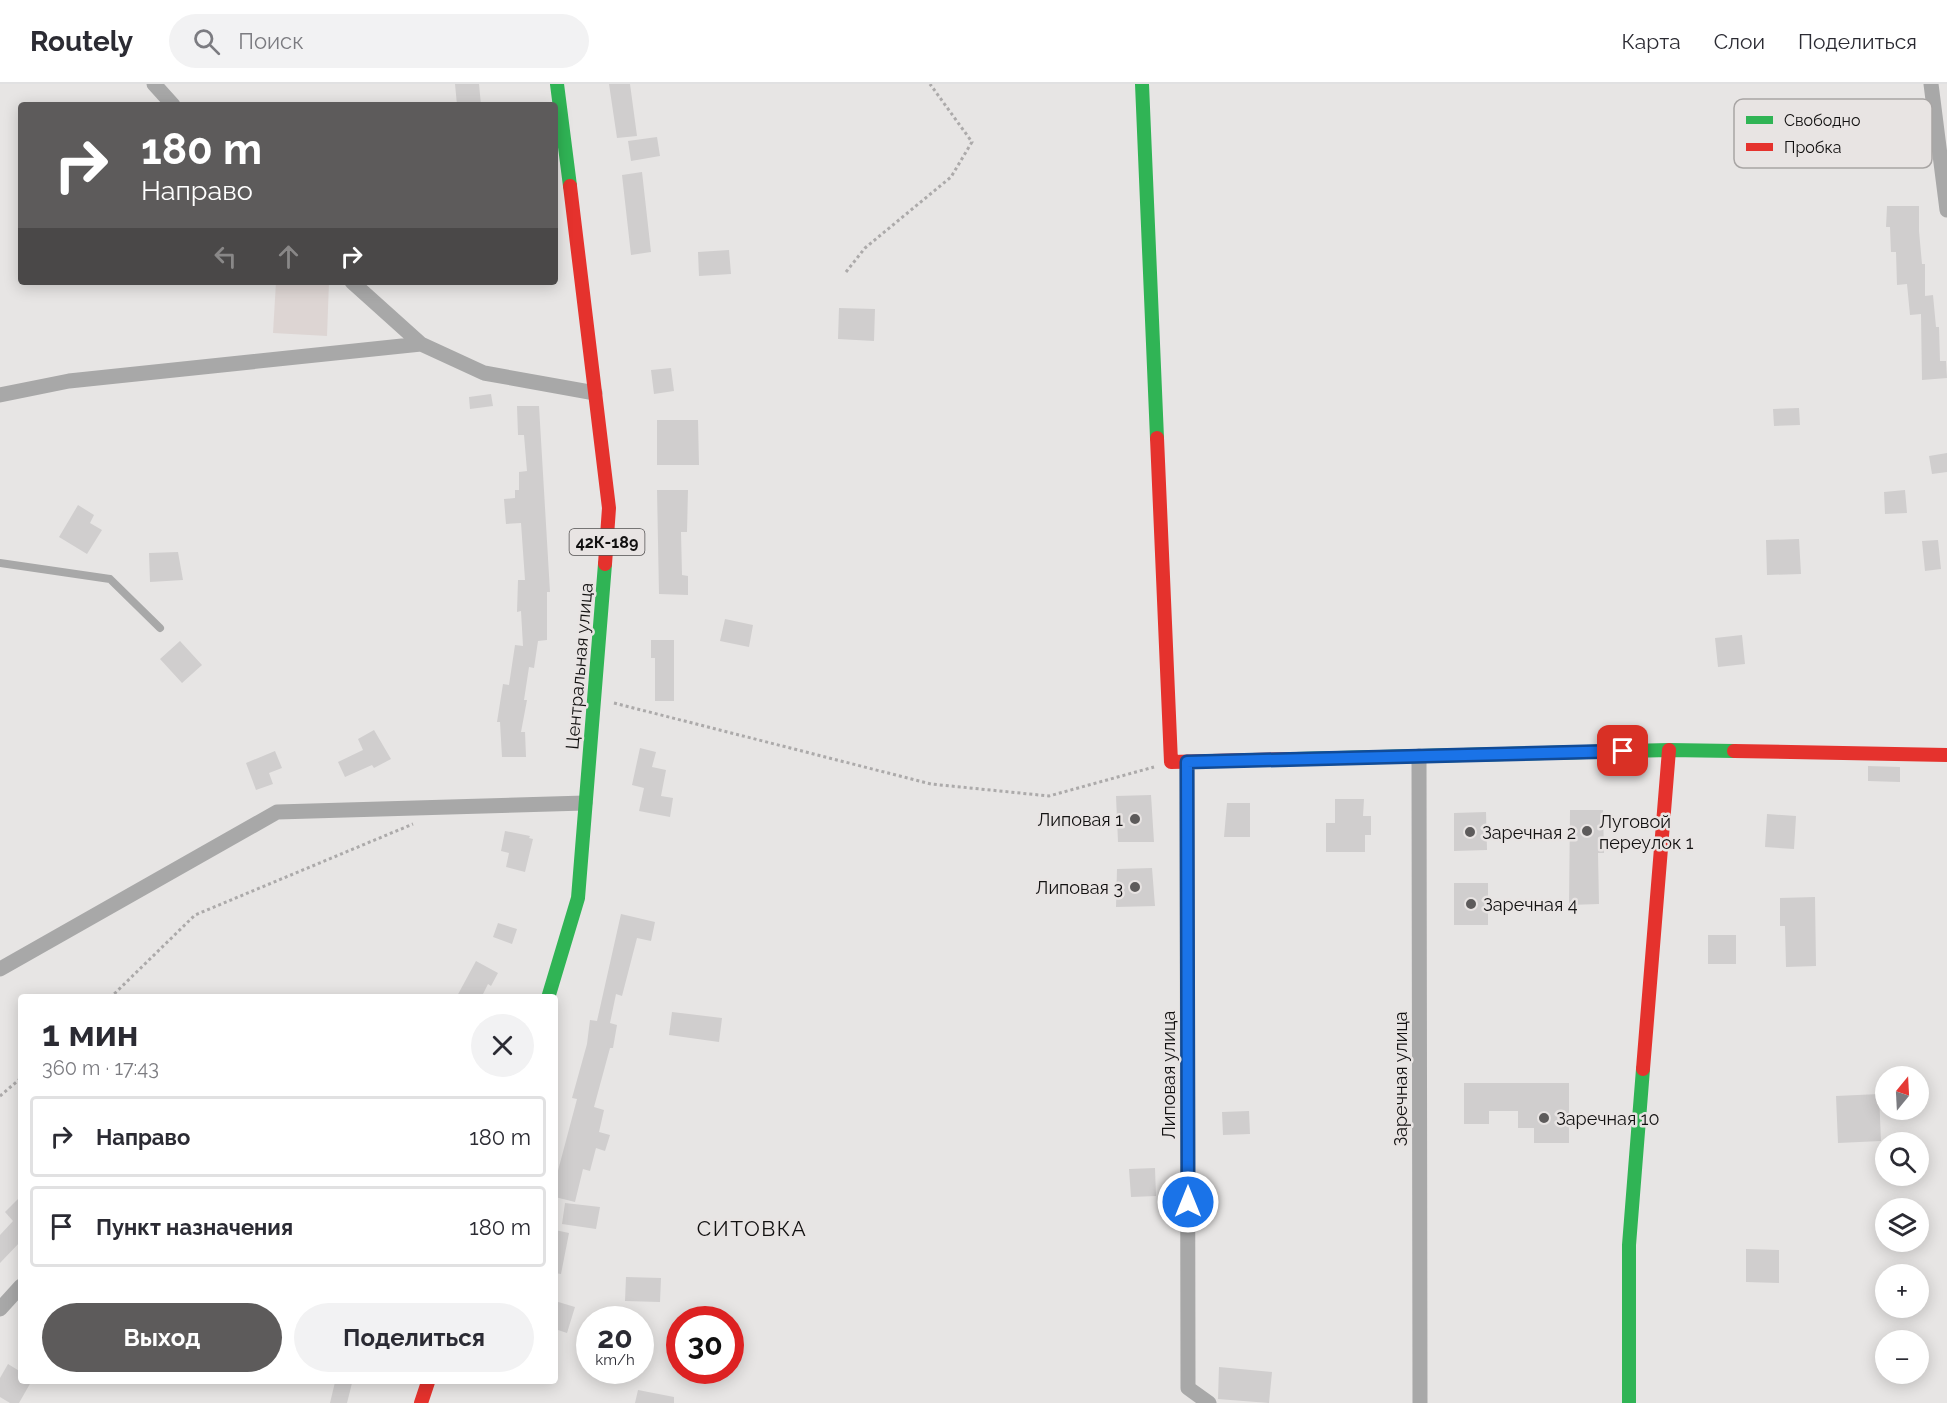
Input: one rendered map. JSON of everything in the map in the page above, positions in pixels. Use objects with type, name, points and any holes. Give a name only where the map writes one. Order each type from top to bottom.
[{"type":"street","points":[[154,84],[170,102]]},
{"type":"street","name":"Центральная улица","points":[[549,994],[578,898],[609,508],[557,84]]},
{"type":"street","points":[[1142,84],[1179,762],[1669,750],[1947,755]]},
{"type":"street","points":[[1931,84],[1947,210]]},
{"type":"street","points":[[355,285],[421,344],[484,374],[595,393]]},
{"type":"street","points":[[0,395],[69,381],[421,344]]},
{"type":"street","points":[[1629,1403],[1629,1245],[1669,750]]},
{"type":"street","name":"Заречная улица","points":[[1419,756],[1420,1403]]},
{"type":"street","name":"Липовая улица","points":[[1179,762],[1188,1388],[1209,1403]]},
{"type":"street","points":[[0,969],[277,812],[585,803]]},
{"type":"street","points":[[0,1309],[18,1289]]},
{"type":"street","points":[[421,1403],[427,1384]]},
{"type":"lane","points":[[0,563],[110,579],[160,628]]},
{"type":"path","points":[[846,272],[865,248],[951,177],[972,142],[930,84]]},
{"type":"path","points":[[595,698],[931,784],[1049,796],[1179,762]]},
{"type":"path","points":[[114,994],[195,915],[423,820]]},
{"type":"path","points":[[0,1096],[18,1081]]},
{"type":"shaded area","points":[[276,285],[329,285],[327,336],[273,333]]},
{"type":"building","points":[[455,84],[479,84],[481,102],[457,102]]},
{"type":"building","points":[[609,84],[630,84],[637,136],[617,138]]},
{"type":"building","points":[[657,137],[660,156],[631,161],[628,141]]},
{"type":"building","points":[[642,172],[651,252],[631,255],[622,175]]},
{"type":"building","points":[[1887,206],[1919,206],[1922,264],[1925,264],[1925,296],[1933,295],[1936,327],[1939,327],[1940,361],[1946,361],[1947,378],[1922,380],[1921,314],[1910,315],[1907,284],[1897,285],[1896,252],[1891,252],[1890,227],[1886,227]]},
{"type":"building","points":[[729,250],[731,274],[699,276],[698,252]]},
{"type":"building","points":[[839,308],[875,309],[874,341],[838,339]]},
{"type":"building","points":[[671,368],[674,391],[654,394],[651,370]]},
{"type":"building","points":[[491,394],[493,406],[470,409],[469,397]]},
{"type":"building","points":[[517,406],[539,406],[550,592],[547,592],[547,640],[538,641],[534,668],[529,667],[524,700],[527,700],[521,732],[525,732],[526,757],[502,757],[500,722],[497,722],[503,684],[509,685],[515,645],[523,646],[521,611],[517,612],[518,580],[525,580],[521,523],[506,524],[504,499],[515,498],[515,490],[519,490],[519,472],[527,471],[524,435],[518,435]]},
{"type":"building","points":[[1799,408],[1800,425],[1774,426],[1773,409]]},
{"type":"building","points":[[657,420],[698,420],[699,465],[657,465]]},
{"type":"building","points":[[1947,453],[1947,472],[1932,474],[1929,456]]},
{"type":"building","points":[[657,490],[688,490],[687,532],[681,532],[682,575],[688,576],[688,595],[659,594]]},
{"type":"building","points":[[1905,490],[1907,513],[1885,514],[1884,492]]},
{"type":"building","points":[[78,505],[94,515],[90,523],[102,530],[87,554],[59,537]]},
{"type":"building","points":[[1799,539],[1801,574],[1767,575],[1766,540]]},
{"type":"building","points":[[1938,540],[1941,569],[1925,571],[1922,541]]},
{"type":"building","points":[[178,552],[183,580],[150,582],[149,553]]},
{"type":"building","points":[[725,619],[753,625],[749,647],[720,641]]},
{"type":"building","points":[[1742,635],[1745,664],[1718,667],[1715,638]]},
{"type":"building","points":[[651,640],[674,640],[674,701],[655,701],[655,658],[651,658]]},
{"type":"building","points":[[180,641],[202,665],[182,683],[160,659]]},
{"type":"building","points":[[374,730],[391,759],[374,768],[372,765],[345,777],[338,762],[363,750],[358,739]]},
{"type":"building","points":[[640,748],[656,752],[652,767],[666,770],[661,796],[673,798],[670,817],[639,811],[644,788],[632,785]]},
{"type":"building","points":[[275,751],[282,768],[269,773],[273,784],[256,790],[246,763]]},
{"type":"building","points":[[1868,766],[1900,767],[1900,782],[1868,781]]},
{"type":"building","name":"Липовая 1","points":[[1151,795],[1154,842],[1118,842],[1116,796]]},
{"type":"building","points":[[1335,799],[1364,799],[1363,816],[1371,816],[1371,835],[1365,835],[1365,852],[1326,852],[1326,823],[1335,823]]},
{"type":"building","points":[[1227,803],[1250,803],[1250,837],[1224,837]]},
{"type":"building","points":[[1570,810],[1603,810],[1604,853],[1598,853],[1599,904],[1569,905]]},
{"type":"building","name":"Заречная 2","points":[[1486,812],[1487,850],[1454,851],[1454,813]]},
{"type":"building","points":[[1767,814],[1796,816],[1794,849],[1765,847]]},
{"type":"building","points":[[505,831],[530,836],[529,838],[533,839],[525,872],[506,867],[509,853],[501,851]]},
{"type":"building","name":"Липовая 3","points":[[1152,868],[1155,906],[1116,907],[1117,869]]},
{"type":"building","name":"Заречная 4","points":[[1454,883],[1488,883],[1488,925],[1454,925]]},
{"type":"building","points":[[1815,897],[1816,966],[1786,967],[1785,926],[1780,926],[1780,898]]},
{"type":"building","points":[[621,914],[655,922],[651,941],[637,938],[622,996],[616,994],[610,1023],[617,1025],[613,1048],[610,1048],[594,1107],[604,1110],[599,1132],[610,1135],[605,1151],[596,1148],[590,1171],[583,1169],[575,1202],[558,1198],[558,1171],[577,1099],[572,1098],[587,1044],[590,1020],[597,1021]]},
{"type":"building","points":[[498,923],[517,929],[512,944],[493,937]]},
{"type":"building","points":[[1708,935],[1736,935],[1736,964],[1708,964]]},
{"type":"building","points":[[476,961],[498,973],[491,986],[488,984],[483,994],[458,994]]},
{"type":"building","points":[[672,1012],[722,1018],[719,1042],[669,1035]]},
{"type":"building","name":"Заречная 10","points":[[1464,1083],[1569,1083],[1569,1143],[1534,1143],[1534,1128],[1518,1128],[1518,1111],[1489,1111],[1489,1124],[1464,1124]]},
{"type":"building","points":[[1875,1094],[1875,1120],[1880,1120],[1881,1132],[1875,1132],[1875,1141],[1838,1143],[1836,1096]]},
{"type":"building","points":[[1249,1111],[1250,1134],[1223,1135],[1222,1112]]},
{"type":"building","points":[[1155,1168],[1156,1196],[1131,1197],[1129,1169]]},
{"type":"building","points":[[18,1199],[18,1244],[0,1263],[0,1235],[13,1221],[5,1212]]},
{"type":"building","points":[[565,1203],[600,1207],[596,1229],[562,1224]]},
{"type":"building","points":[[558,1231],[569,1233],[561,1274],[558,1274]]},
{"type":"building","points":[[1746,1249],[1779,1250],[1779,1283],[1746,1282]]},
{"type":"building","points":[[626,1277],[661,1278],[660,1302],[625,1301]]},
{"type":"building","points":[[558,1302],[575,1307],[567,1333],[558,1330]]},
{"type":"building","points":[[8,1364],[18,1370],[18,1384],[30,1384],[19,1403],[10,1403],[0,1397],[0,1378]]},
{"type":"building","points":[[1219,1367],[1272,1372],[1269,1403],[1218,1399]]},
{"type":"building","points":[[335,1384],[352,1384],[347,1403],[330,1403]]},
{"type":"building","points":[[638,1390],[674,1397],[674,1403],[635,1403]]},
{"type":"traffic: fast","points":[[557,84],[570,186]]},
{"type":"traffic: fast","points":[[1142,84],[1157,438]]},
{"type":"traffic: fast","points":[[549,994],[578,898],[605,564]]},
{"type":"traffic: fast","points":[[1296,759],[1669,750],[1734,751]]},
{"type":"traffic: fast","points":[[1629,1403],[1629,1245],[1643,1069]]},
{"type":"traffic: jam","points":[[570,186],[609,508],[605,564]]},
{"type":"traffic: jam","points":[[1157,438],[1171,762],[1296,759]]},
{"type":"traffic: jam","points":[[1643,1069],[1669,750]]},
{"type":"traffic: jam","points":[[1734,751],[1947,755]]},
{"type":"traffic: jam","points":[[421,1403],[427,1384]]},
{"type":"place","name":"Липовая 1","points":[[1135,819]]},
{"type":"place","name":"Луговой переулок 1","points":[[1587,831]]},
{"type":"place","name":"Заречная 2","points":[[1470,832]]},
{"type":"place","name":"Липовая 3","points":[[1135,887]]},
{"type":"place","name":"Заречная 4","points":[[1471,904]]},
{"type":"place","name":"Заречная 10","points":[[1544,1118]]},
{"type":"district","name":"СИТОВКА","points":[[752,1228]]},
{"type":"route","points":[[1188,1202],[1187,762],[1623,751]]}]
